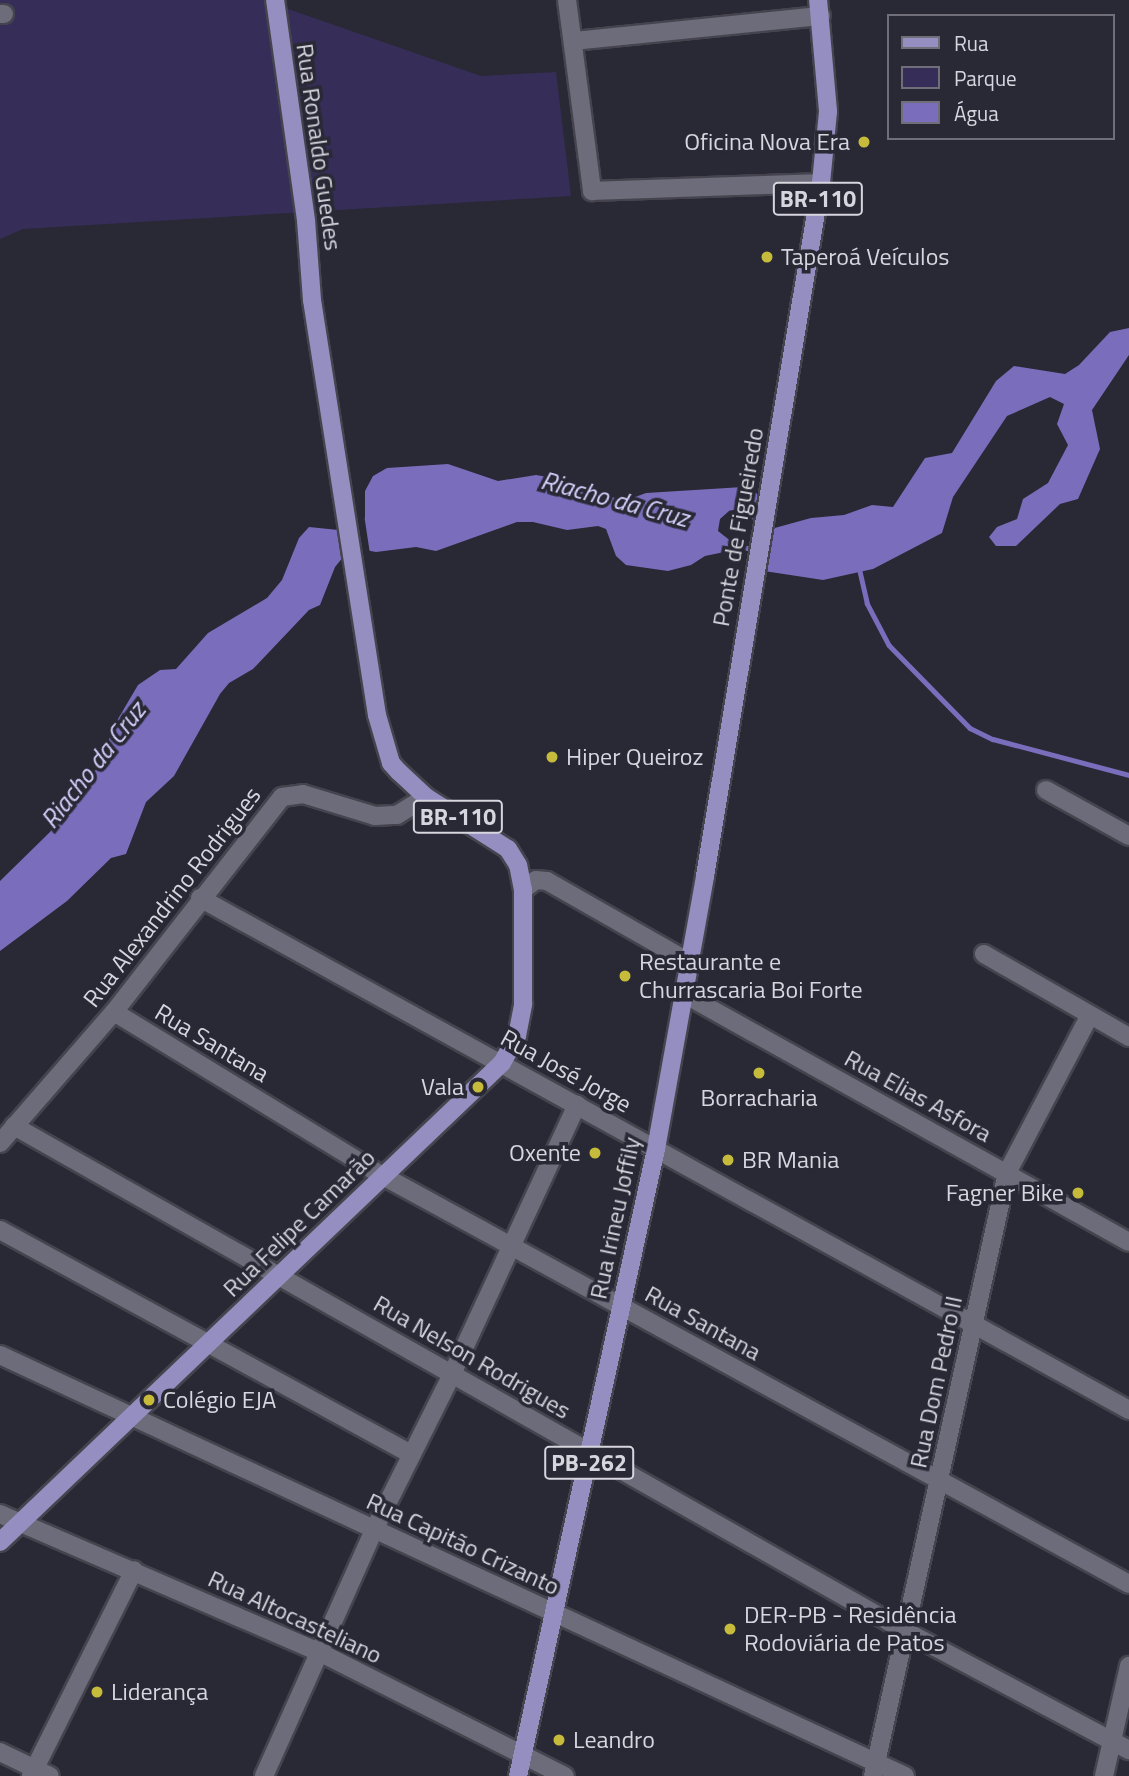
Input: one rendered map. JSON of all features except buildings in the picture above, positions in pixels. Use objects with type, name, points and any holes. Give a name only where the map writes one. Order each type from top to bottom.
[{"type":"main road","name":"Rua Ronaldo Guedes","points":[[275,0],[306,220],[312,300],[371,662],[377,715],[391,763],[426,797]]},
{"type":"main road","name":"BR-110","points":[[820,8],[828,111],[821,183]]},
{"type":"main road","name":"Ponte de Figueiredo","points":[[739,667],[821,183]]},
{"type":"main road","name":"Rua Irineu Joffily","points":[[518,1776],[656,1149],[739,667]]},
{"type":"main road","name":"BR-110","points":[[426,797],[481,829],[508,849],[518,865],[523,890]]},
{"type":"main road","name":"Rua Felipe Camarão","points":[[0,1542],[502,1063],[517,1036],[523,1004],[523,890]]},
{"type":"street","points":[[567,0],[592,191],[821,183]]},
{"type":"street","points":[[574,41],[820,8]]},
{"type":"street","points":[[1046,790],[1129,836]]},
{"type":"street","name":"Rua Alexandrino Rodrigues","points":[[0,1143],[114,1012],[200,898],[282,796],[303,794],[375,816],[397,815],[426,797]]},
{"type":"street","points":[[523,890],[536,880],[547,881],[689,962]]},
{"type":"street","name":"Rua José Jorge","points":[[200,898],[1129,1409]]},
{"type":"street","points":[[984,954],[1129,1037]]},
{"type":"street","name":"Rua Elias Asfora","points":[[684,994],[1129,1242]]},
{"type":"street","name":"Rua Santana","points":[[114,1012],[383,1176],[1129,1584]]},
{"type":"street","name":"Rua Dom Pedro II","points":[[875,1770],[1007,1173],[1090,1015]]},
{"type":"street","points":[[264,1776],[374,1530],[452,1374],[577,1105]]},
{"type":"street","name":"Rua Nelson Rodrigues","points":[[14,1126],[905,1631],[1129,1750]]},
{"type":"street","points":[[0,1230],[412,1455]]},
{"type":"street","name":"Rua Capitão Crizanto","points":[[0,1355],[554,1614],[875,1770],[905,1776]]},
{"type":"street","name":"Rua Altocasteliano","points":[[0,1514],[321,1653],[565,1776]]},
{"type":"street","points":[[0,1752],[39,1774],[134,1570]]},
{"type":"street","points":[[1104,1776],[1129,1666]]},
{"type":"green space","points":[[0,0],[262,0],[481,76],[556,72],[571,196],[23,229],[0,239]]},
{"type":"water","points":[[1129,328],[1129,355],[1092,410],[1100,449],[1078,499],[1060,504],[1016,546],[996,546],[989,537],[997,527],[1017,519],[1023,499],[1048,483],[1068,445],[1057,424],[1064,404],[1050,397],[1007,416],[953,497],[942,533],[873,569],[823,580],[764,571],[771,529],[811,518],[844,515],[872,505],[893,507],[925,458],[952,453],[996,381],[1014,366],[1065,374],[1079,365],[1110,332]]},
{"type":"water","points":[[448,464],[498,481],[536,475],[554,478],[573,490],[627,500],[646,493],[743,487],[762,496],[758,523],[737,509],[729,511],[720,519],[718,531],[732,542],[734,550],[705,556],[691,565],[668,571],[626,565],[616,556],[606,529],[598,526],[567,530],[533,522],[517,522],[436,551],[416,547],[376,552],[360,549],[344,556],[335,567],[320,605],[309,610],[253,669],[229,683],[220,694],[174,776],[146,802],[126,854],[111,858],[67,901],[0,951],[0,881],[50,832],[99,765],[115,724],[138,685],[160,670],[176,669],[208,633],[267,598],[282,580],[299,538],[309,527],[358,532],[365,517],[365,491],[373,476],[387,468]]},
{"type":"pier","points":[[361,494],[370,554],[361,553],[342,564],[337,526],[356,529],[362,516]]},
{"type":"waterway","name":"Riacho da Cruz","points":[[728,545],[754,549]]},
{"type":"waterway","points":[[859,567],[867,603],[889,645],[970,728],[993,739],[1129,775]]},
{"type":"place","name":"Oficina Nova Era","points":[[864,142]]},
{"type":"place","name":"Taperoá Veículos","points":[[767,257]]},
{"type":"place","name":"Hiper Queiroz","points":[[552,757]]},
{"type":"place","name":"Restaurante e Churrascaria Boi Forte","points":[[625,976]]},
{"type":"place","name":"Borracharia","points":[[759,1073]]},
{"type":"place","name":"Vala","points":[[478,1087]]},
{"type":"place","name":"Oxente","points":[[595,1153]]},
{"type":"place","name":"BR Mania","points":[[728,1160]]},
{"type":"place","name":"Fagner Bike","points":[[1078,1193]]},
{"type":"place","name":"Colégio EJA","points":[[149,1400]]},
{"type":"place","name":"DER-PB - Residência Rodoviária de Patos","points":[[730,1629]]},
{"type":"place","name":"Liderança","points":[[97,1692]]},
{"type":"place","name":"Leandro","points":[[559,1740]]}]
